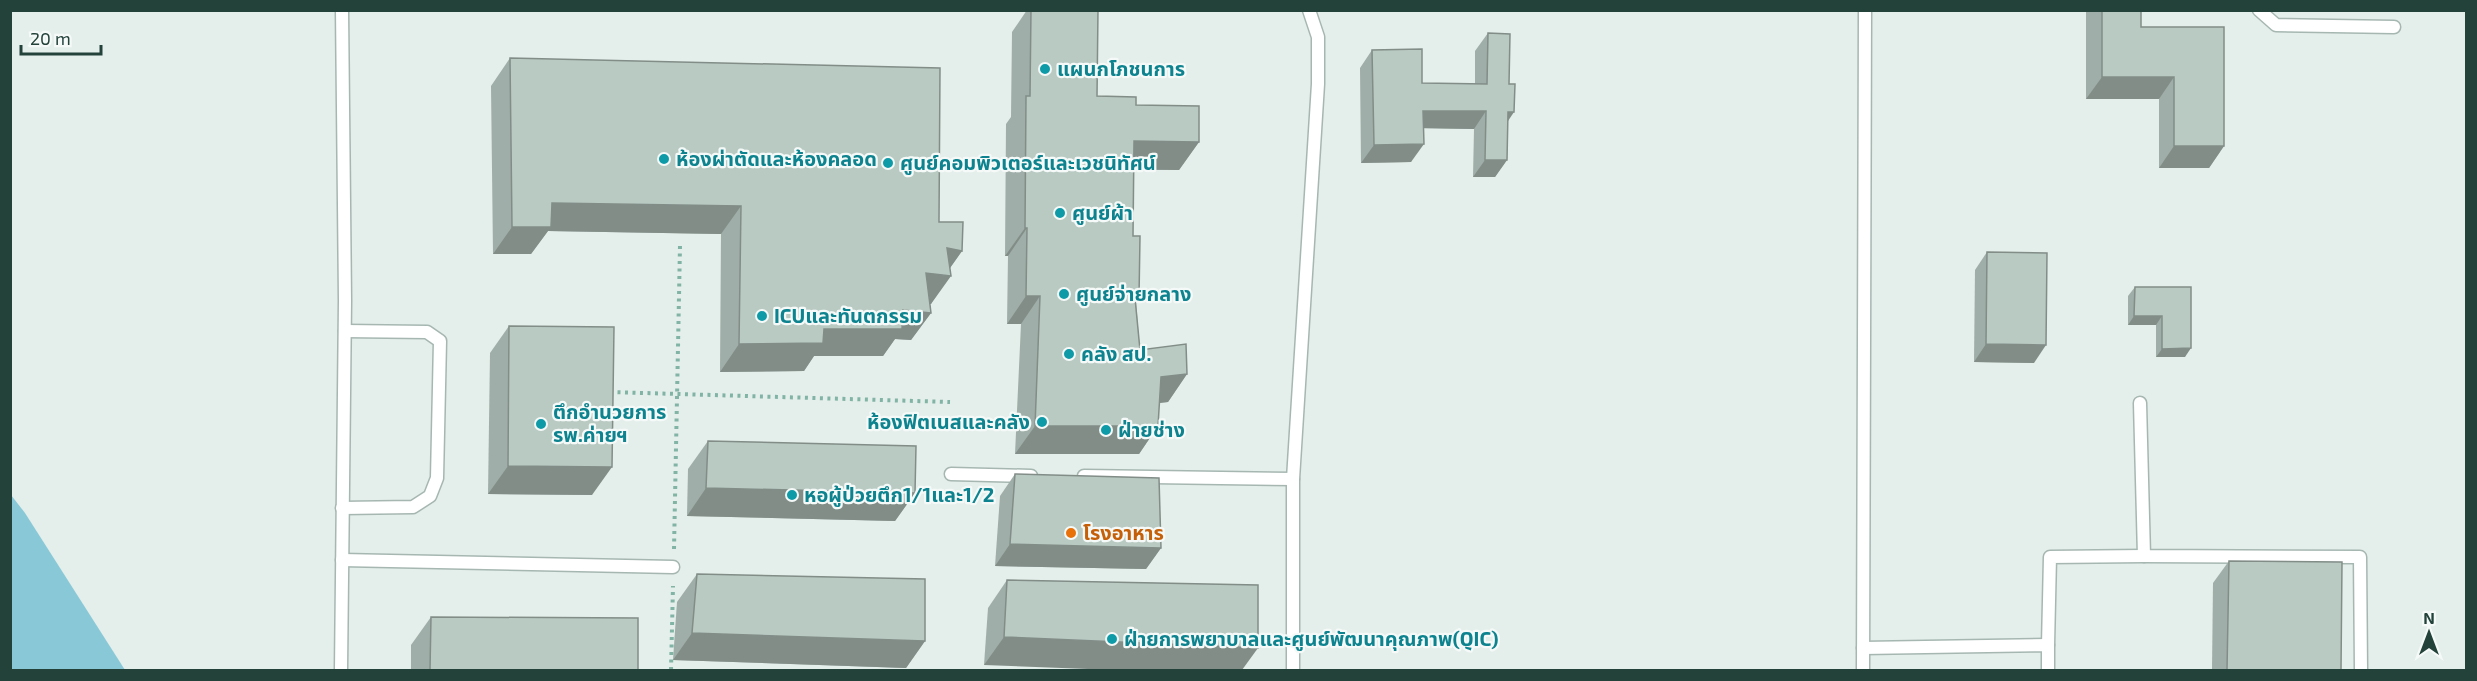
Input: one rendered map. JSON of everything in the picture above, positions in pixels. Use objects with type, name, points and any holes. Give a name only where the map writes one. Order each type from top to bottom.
[{"type":"lane","points":[[341,670],[345,331],[342,10]]},
{"type":"lane","points":[[1293,670],[1293,479],[1318,84],[1318,37],[1309,10]]},
{"type":"lane","points":[[1863,670],[1865,10]]},
{"type":"lane","points":[[2259,10],[2276,26],[2394,27]]},
{"type":"lane","points":[[342,508],[413,507],[430,496],[437,478],[440,341],[426,332],[345,331]]},
{"type":"lane","points":[[2140,403],[2144,556]]},
{"type":"lane","points":[[951,474],[1046,476]]},
{"type":"lane","points":[[1069,476],[1293,479]]},
{"type":"lane","points":[[2048,670],[2050,557],[2144,556],[2360,557],[2361,670]]},
{"type":"lane","points":[[342,560],[673,567]]},
{"type":"lane","points":[[1863,648],[2048,645]]},
{"type":"path","points":[[671,670],[680,246]]},
{"type":"path","points":[[610,392],[950,402]]},
{"type":"water","points":[[11,495],[25,513],[125,670],[11,670]]},
{"type":"building","points":[[1031,10],[1098,10],[1097,96],[1136,97],[1136,105],[1199,106],[1199,142],[1134,141],[1133,236],[1140,236],[1139,298],[1135,298],[1140,350],[1186,344],[1187,374],[1161,377],[1158,426],[1035,426],[1040,296],[1026,296],[1027,228],[1025,228],[1026,96],[1030,96]]},
{"type":"building","points":[[2102,10],[2141,10],[2141,27],[2224,27],[2224,146],[2174,146],[2174,77],[2102,77]]},
{"type":"building","points":[[1488,33],[1510,34],[1509,84],[1515,84],[1514,112],[1508,112],[1507,160],[1485,160],[1486,111],[1423,111],[1424,144],[1374,145],[1372,50],[1422,49],[1422,83],[1487,84]]},
{"type":"building","points":[[510,58],[940,68],[939,222],[963,222],[962,251],[947,248],[951,276],[926,273],[931,313],[903,310],[902,329],[824,329],[823,343],[739,344],[741,206],[552,203],[551,227],[512,227]]},
{"type":"building","points":[[1987,252],[2047,253],[2046,345],[1986,344]]},
{"type":"building","points":[[2135,287],[2191,287],[2191,348],[2162,349],[2162,316],[2134,316]]},
{"type":"building","name":"ตึกอำนวยการ รพ.ค่ายฯ","points":[[509,326],[614,327],[612,467],[508,466]]},
{"type":"building","points":[[708,441],[916,446],[915,493],[706,488]]},
{"type":"building","name":"โรงอาหาร","points":[[1015,474],[1159,478],[1161,548],[1010,544]]},
{"type":"building","points":[[2229,561],[2342,562],[2341,670],[2227,670]]},
{"type":"building","points":[[697,574],[925,579],[925,641],[692,633]]},
{"type":"building","points":[[1007,580],[1258,585],[1258,648],[1004,637]]},
{"type":"building","points":[[431,617],[638,618],[638,670],[430,670]]},
{"type":"place","name":"แผนกโภชนการ","points":[[1045,69]]},
{"type":"place","name":"ห้องผ่าตัดและห้องคลอด","points":[[664,159]]},
{"type":"place","name":"ศูนย์คอมพิวเตอร์และเวชนิทัศน์","points":[[888,163]]},
{"type":"place","name":"ศูนย์ผ้า","points":[[1060,213]]},
{"type":"place","name":"ศูนย์จ่ายกลาง","points":[[1064,294]]},
{"type":"place","name":"ICUและทันตกรรม","points":[[762,316]]},
{"type":"place","name":"คลัง สป.","points":[[1069,354]]},
{"type":"place","name":"ห้องฟิตเนสและคลัง","points":[[1042,422]]},
{"type":"place","name":"ตึกอำนวยการ รพ.ค่ายฯ","points":[[541,424]]},
{"type":"place","name":"ฝ่ายช่าง","points":[[1106,430]]},
{"type":"place","name":"หอผู้ป่วยตึก1/1และ1/2","points":[[792,495]]},
{"type":"place","name":"โรงอาหาร","points":[[1071,533]]},
{"type":"place","name":"ฝ่ายการพยาบาลและศูนย์พัฒนาคุณภาพ(QIC)","points":[[1112,639]]}]
